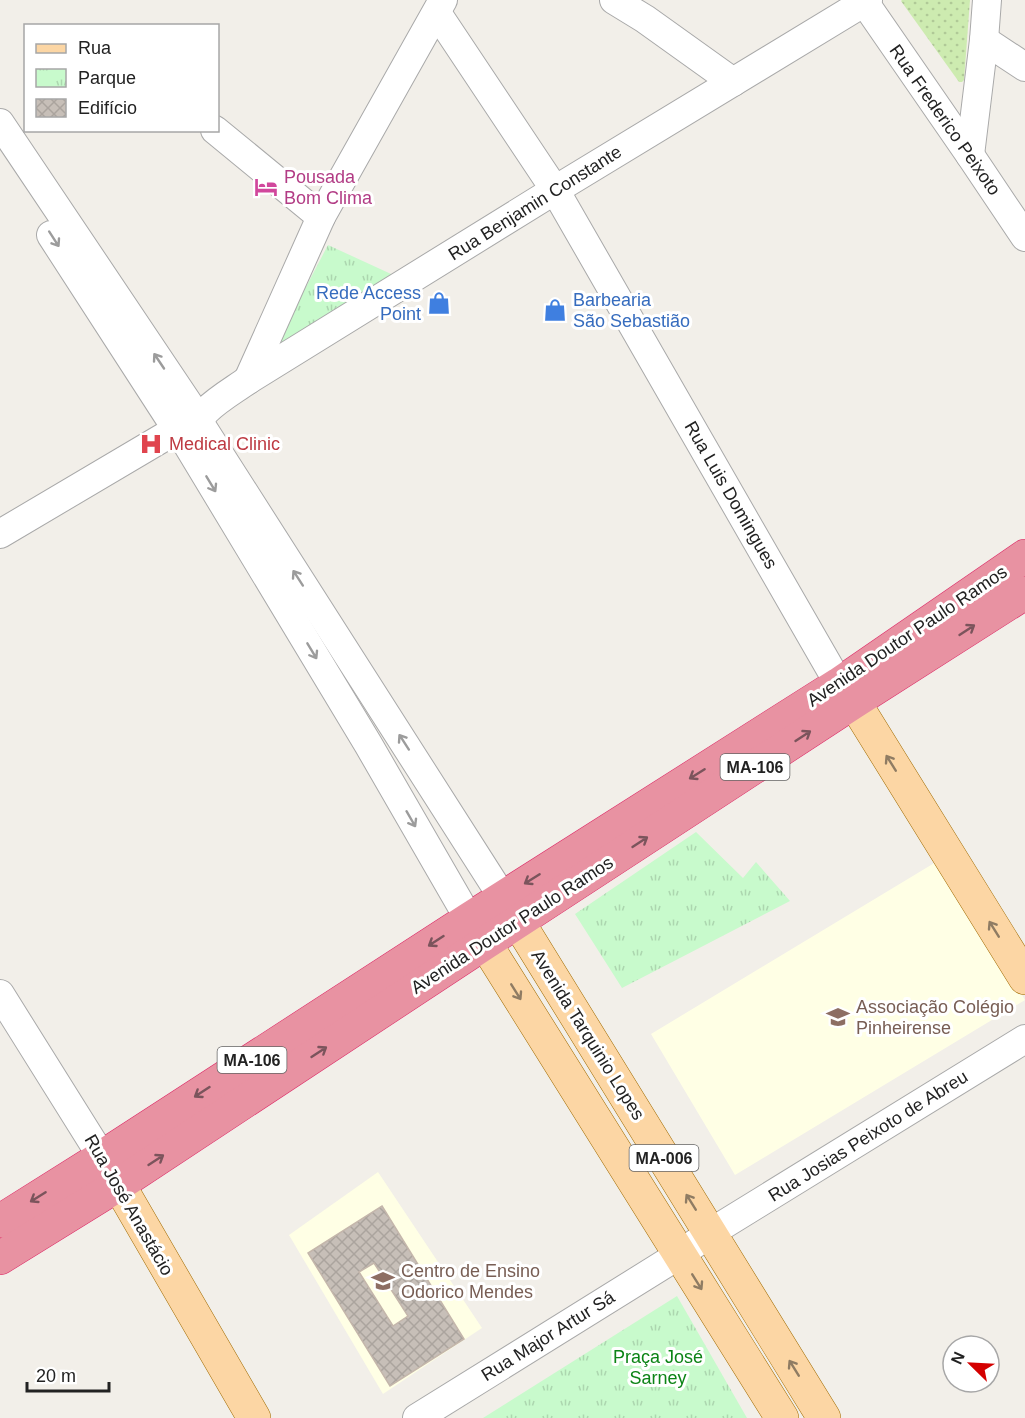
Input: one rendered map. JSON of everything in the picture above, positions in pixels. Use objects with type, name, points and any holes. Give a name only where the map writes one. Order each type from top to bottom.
[{"type":"highway","name":"Avenida Doutor Paulo Ramos","points":[[846,693],[1025,556]]},
{"type":"highway","name":"Avenida Doutor Paulo Ramos","points":[[0,1258],[110,1171],[477,931],[846,693],[1025,593]]},
{"type":"highway","name":"Avenida Doutor Paulo Ramos","points":[[0,1221],[110,1171]]},
{"type":"main road","name":"Rua Luis Domingues","points":[[846,693],[1025,978]]},
{"type":"main road","name":"Avenida Tarquinio Lopes","points":[[511,910],[824,1418]]},
{"type":"main road","name":"MA-006","points":[[477,931],[782,1418]]},
{"type":"main road","name":"Rua José Anastácio","points":[[110,1171],[254,1418]]},
{"type":"street","points":[[614,0],[645,19],[733,82]]},
{"type":"street","points":[[970,155],[987,0]]},
{"type":"street","name":"Rua Benjamin Constante","points":[[0,534],[186,422],[248,380],[555,190],[867,2]]},
{"type":"street","name":"Rua Frederico Peixoto","points":[[867,2],[1025,237]]},
{"type":"street","points":[[248,380],[321,218],[440,6]]},
{"type":"street","name":"Rua Luis Domingues","points":[[440,6],[555,190],[846,693]]},
{"type":"street","points":[[984,40],[1025,67]]},
{"type":"street","points":[[217,132],[321,218]]},
{"type":"street","points":[[9,136],[186,422],[511,910]]},
{"type":"street","points":[[186,422],[368,744],[477,931]]},
{"type":"street","name":"Rua José Anastácio","points":[[0,994],[110,1171]]},
{"type":"street","name":"Rua Josias Peixoto de Abreu","points":[[680,1254],[710,1233],[1025,1039]]},
{"type":"street","name":"Rua Major Artur Sá","points":[[417,1418],[680,1254]]},
{"type":"shaded area","name":"Associação Colégio Pinheirense","points":[[941,859],[1025,1000],[735,1175],[651,1034]]},
{"type":"shaded area","name":"Centro de Ensino Odorico Mendes","points":[[378,1172],[482,1328],[383,1394],[289,1235]]},
{"type":"green space","points":[[902,0],[970,0],[962,82],[959,82]]},
{"type":"green space","points":[[328,245],[415,285],[266,363]]},
{"type":"green space","points":[[696,832],[743,878],[756,862],[790,901],[622,988],[575,914]]},
{"type":"green space","name":"Praça José Sarney","points":[[677,1296],[747,1418],[483,1418]]},
{"type":"building","points":[[382,1206],[464,1339],[390,1386],[308,1253]],"holes":[[[374,1263],[408,1316],[393,1326],[359,1272]]]},
{"type":"place","name":"Pousada Bom Clima","points":[[266,187]]},
{"type":"place","name":"Rede Access Point","points":[[439,303]]},
{"type":"place","name":"Barbearia São Sebastião","points":[[555,310]]},
{"type":"place","name":"Medical Clinic","points":[[151,444]]},
{"type":"place","name":"Associação Colégio Pinheirense","points":[[838,1017]]},
{"type":"place","name":"Centro de Ensino Odorico Mendes","points":[[383,1281]]}]
